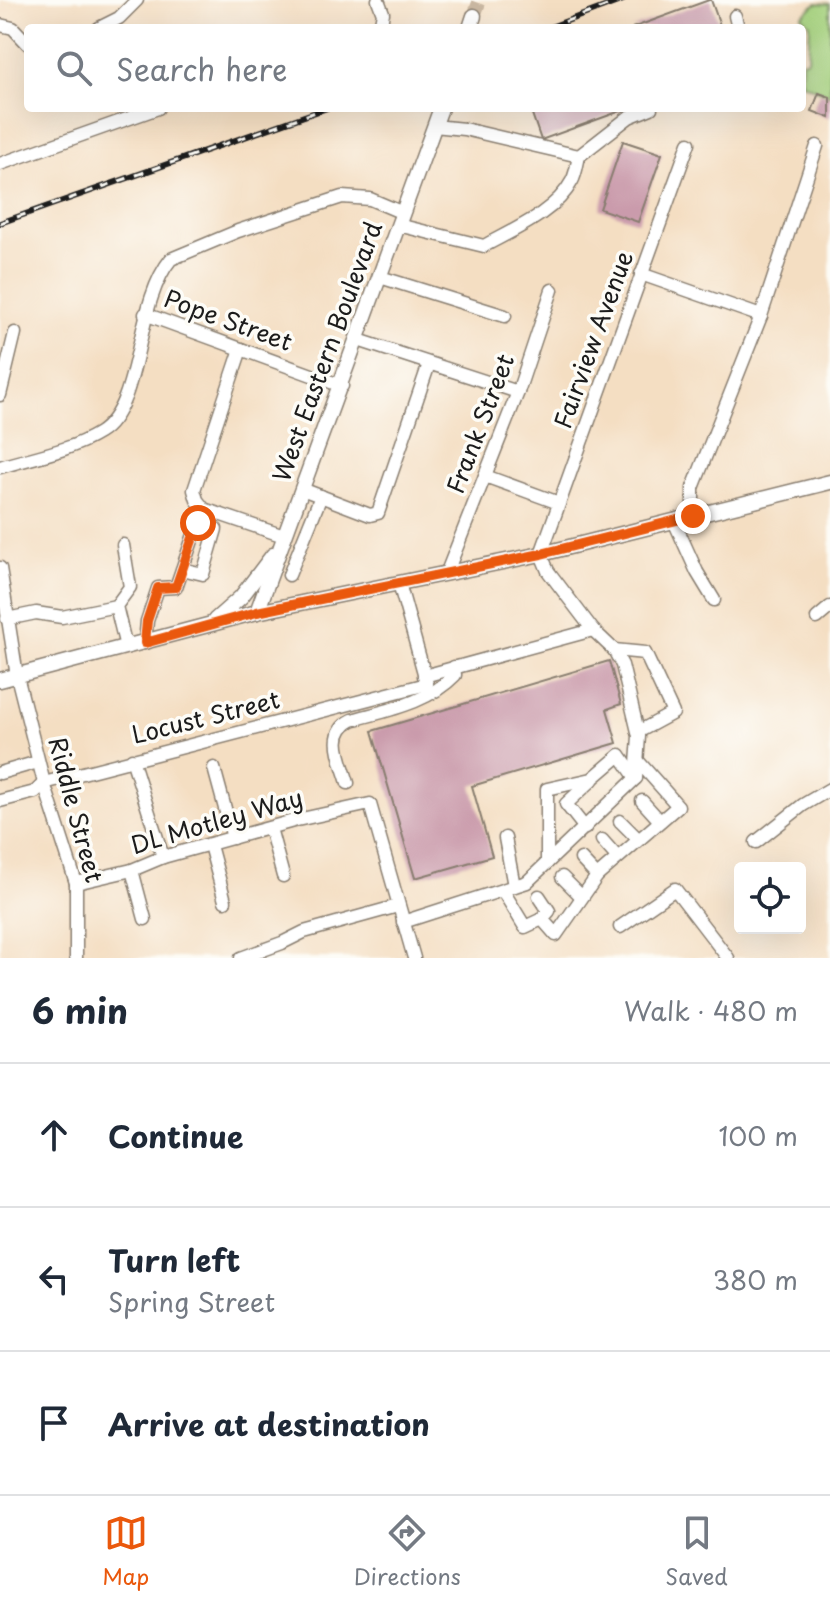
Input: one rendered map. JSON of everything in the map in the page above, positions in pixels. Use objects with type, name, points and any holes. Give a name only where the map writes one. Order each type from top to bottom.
[{"type":"main road","name":"West Eastern Boulevard","points":[[257,612],[439,112]]},
{"type":"main road","points":[[0,680],[257,612],[541,554],[830,482]]},
{"type":"main road","points":[[208,625],[241,597],[282,541]]},
{"type":"street","points":[[107,24],[119,18],[137,0]]},
{"type":"street","points":[[378,0],[383,13],[381,24]]},
{"type":"street","points":[[0,25],[13,28],[24,40]]},
{"type":"street","points":[[0,164],[147,112]]},
{"type":"street","points":[[0,467],[79,444],[111,423],[126,400],[145,314],[165,266],[171,259],[342,197],[370,199],[401,219],[484,246],[524,224],[555,201],[572,181],[579,156],[629,117],[641,112]]},
{"type":"street","points":[[434,126],[464,129],[579,156]]},
{"type":"street","name":"Fairview Avenue","points":[[541,554],[689,143]]},
{"type":"street","points":[[693,516],[693,488],[761,316],[817,146]]},
{"type":"street","points":[[641,274],[761,316]]},
{"type":"street","points":[[380,277],[505,316]]},
{"type":"street","name":"Frank Street","points":[[447,572],[518,392],[552,290]]},
{"type":"street","name":"Pope Street","points":[[145,314],[342,386]]},
{"type":"street","points":[[0,395],[15,333]]},
{"type":"street","points":[[358,340],[518,392]]},
{"type":"street","points":[[241,349],[194,490],[204,509],[282,541]]},
{"type":"street","points":[[302,489],[370,515],[378,513],[429,364]]},
{"type":"street","points":[[485,476],[559,503]]},
{"type":"street","points":[[289,575],[321,496]]},
{"type":"street","points":[[674,521],[697,572],[714,600]]},
{"type":"street","points":[[7,619],[44,613],[62,617],[116,606],[130,587],[123,545]]},
{"type":"street","points":[[403,922],[527,882],[636,778],[638,732],[622,665],[614,650],[593,630],[548,571],[541,554]]},
{"type":"street","name":"Riddle Street","points":[[0,568],[2,599],[17,676],[38,762],[76,883],[76,958]]},
{"type":"street","points":[[145,643],[147,621],[158,588],[176,587],[182,569]]},
{"type":"street","points":[[399,583],[425,680]]},
{"type":"street","points":[[116,606],[126,647]]},
{"type":"street","points":[[817,618],[830,607]]},
{"type":"street","name":"Locust Street","points":[[0,801],[35,792],[44,783],[425,680],[454,667],[593,630]]},
{"type":"street","points":[[614,650],[645,653],[673,713],[638,732]]},
{"type":"street","points":[[348,783],[337,745],[338,731],[342,726],[425,697],[455,675],[454,667]]},
{"type":"street","points":[[585,828],[566,804],[620,755],[636,778]]},
{"type":"street","points":[[132,759],[163,857]]},
{"type":"street","points":[[542,919],[556,935],[597,876],[678,806],[638,761]]},
{"type":"street","points":[[0,773],[38,762]]},
{"type":"street","points":[[214,768],[233,838]]},
{"type":"street","points":[[547,863],[547,789],[592,779]]},
{"type":"street","points":[[756,842],[803,805],[830,789]]},
{"type":"street","points":[[642,801],[660,821]]},
{"type":"street","name":"DL Motley Way","points":[[76,883],[132,870],[163,857],[270,828],[370,804],[398,906]]},
{"type":"street","points":[[620,821],[638,839]]},
{"type":"street","points":[[270,828],[283,876]]},
{"type":"street","points":[[505,838],[509,888],[525,927],[542,919],[549,911],[539,896]]},
{"type":"street","points":[[602,840],[617,857]]},
{"type":"street","points":[[210,845],[225,901]]},
{"type":"street","points":[[581,859],[597,876]]},
{"type":"street","points":[[132,870],[145,919]]},
{"type":"street","points":[[562,877],[581,896]]},
{"type":"street","points":[[620,927],[675,889],[728,958]]},
{"type":"street","points":[[241,958],[304,932],[398,906],[414,958]]},
{"type":"green space","points":[[816,3],[830,4],[830,95],[806,85],[810,24],[802,16]]},
{"type":"building","points":[[711,0],[720,24],[643,24]]},
{"type":"building","points":[[819,93],[830,97],[830,118],[812,111]]},
{"type":"building","points":[[531,112],[618,112],[541,140]]},
{"type":"building","points":[[623,141],[662,154],[638,222],[600,209]]},
{"type":"building","points":[[609,661],[621,704],[607,709],[617,743],[472,786],[492,856],[415,878],[372,731]]},
{"type":"tunnel","points":[[474,16],[480,0]]},
{"type":"railway","points":[[559,24],[623,0]]},
{"type":"railway","points":[[0,223],[316,112]]},
{"type":"route","points":[[198,523],[176,587],[158,588],[147,621],[145,643],[257,612],[541,554],[693,516]]}]
